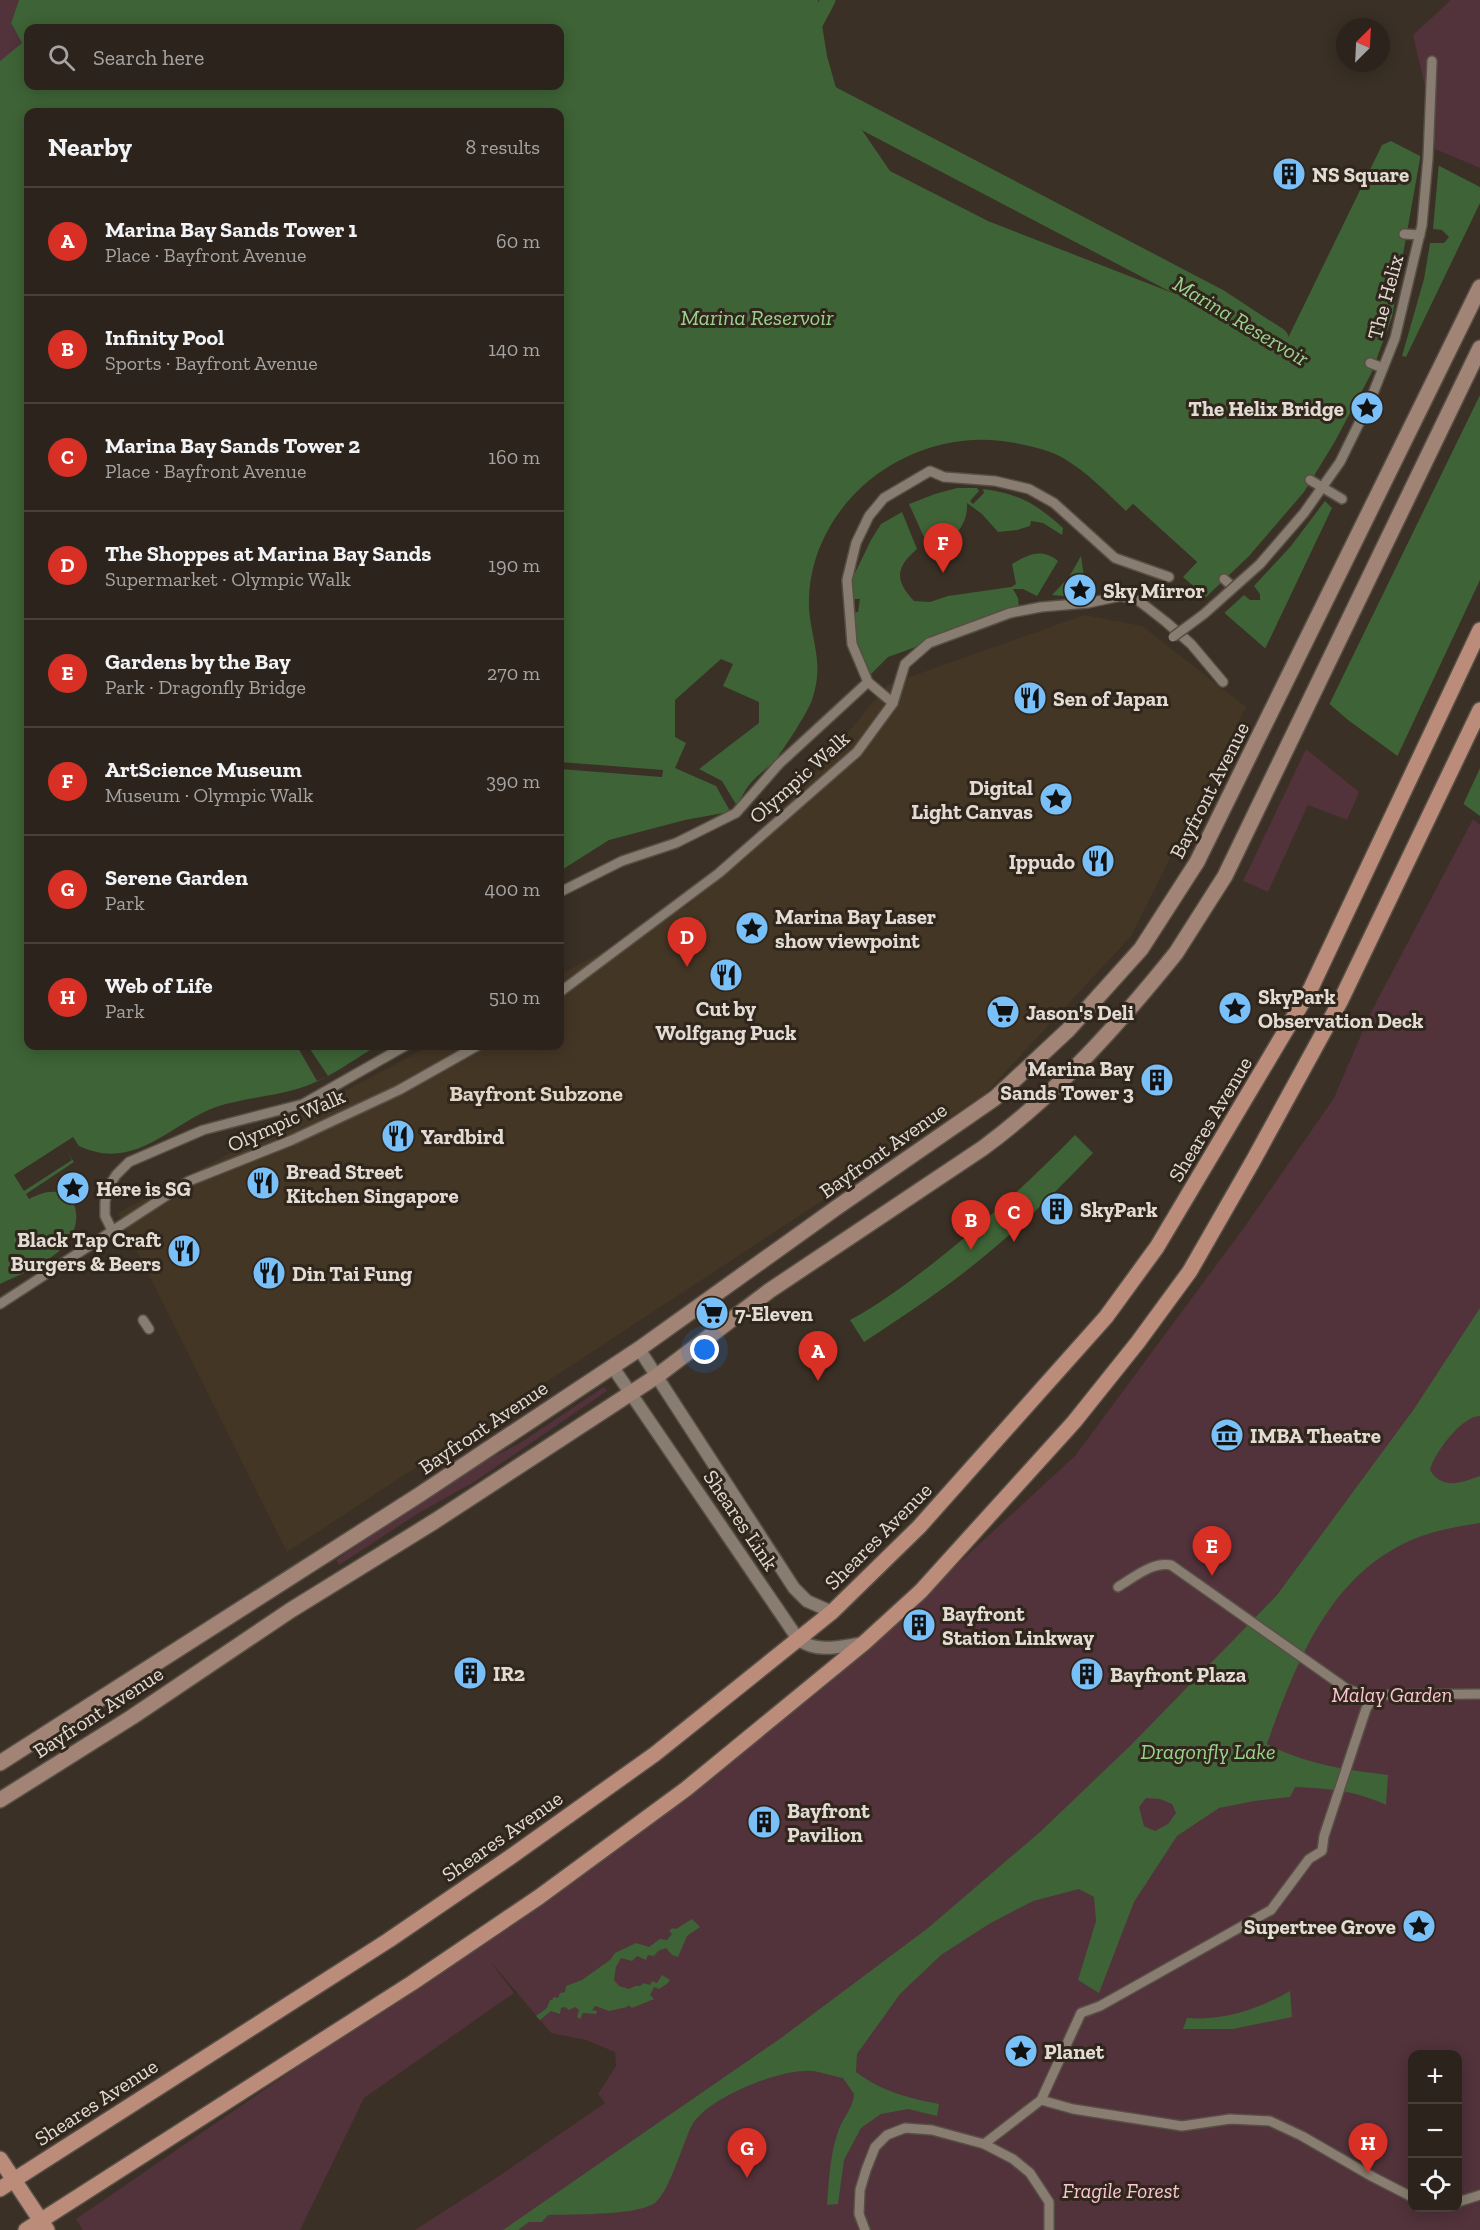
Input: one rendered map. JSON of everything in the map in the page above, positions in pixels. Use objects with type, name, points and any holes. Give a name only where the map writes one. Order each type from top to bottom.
[{"type":"main road","name":"Bayfront Avenue","points":[[0,1763],[419,1495],[639,1349],[995,1098],[1068,1030],[1141,949],[1197,862],[1480,287]]},
{"type":"main road","name":"Bayfront Avenue","points":[[0,1800],[132,1717],[291,1610],[435,1521],[657,1376],[769,1291],[948,1173],[1017,1122],[1087,1057],[1176,953],[1236,856],[1480,348]]},
{"type":"main road","name":"Sheares Avenue","points":[[0,2189],[389,1940],[655,1754],[832,1612],[919,1527],[1106,1317],[1157,1247],[1311,988],[1480,630]]},
{"type":"main road","points":[[26,2230],[44,2225],[529,1904],[686,1789],[864,1642],[921,1591],[1074,1422],[1138,1342],[1190,1271],[1340,1002],[1480,710]]},
{"type":"main road","points":[[0,2159],[44,2225]]},
{"type":"street","name":"The Helix","points":[[1173,637],[1204,614],[1262,562],[1304,513],[1340,462],[1370,401],[1395,338],[1420,235],[1428,158],[1432,61]]},
{"type":"street","name":"The Helix","points":[[1404,234],[1420,235]]},
{"type":"street","name":"The Helix","points":[[1370,363],[1383,368]]},
{"type":"street","points":[[893,704],[868,682],[852,644],[847,580],[856,543],[869,516],[884,498],[930,471],[944,477],[995,482],[1029,489],[1054,503],[1115,558],[1168,577]]},
{"type":"street","points":[[1310,480],[1342,499]]},
{"type":"street","points":[[1224,579],[1233,587]]},
{"type":"street","name":"Olympic Walk","points":[[564,989],[727,867],[858,752],[893,704],[905,664],[929,643],[1010,614],[1041,607],[1088,603],[1121,596],[1139,601],[1191,644],[1223,682]]},
{"type":"street","name":"Olympic Walk","points":[[564,890],[622,861],[676,843],[736,813],[779,764],[868,682]]},
{"type":"street","name":"Olympic Walk","points":[[112,1230],[105,1216],[108,1188],[116,1175],[129,1162],[203,1130],[303,1104],[398,1050]]},
{"type":"street","name":"Olympic Walk","points":[[0,1304],[189,1181],[292,1140],[389,1094],[470,1050]]},
{"type":"street","points":[[143,1320],[149,1329]]},
{"type":"street","name":"Sheares Link","points":[[639,1349],[794,1588],[807,1601],[832,1612]]},
{"type":"street","name":"Sheares Link","points":[[612,1366],[798,1639]]},
{"type":"street","points":[[1118,1587],[1163,1563],[1171,1565],[1347,1689],[1364,1695],[1480,1694]]},
{"type":"street","points":[[798,1639],[813,1647],[822,1648],[864,1642]]},
{"type":"street","points":[[984,2145],[1041,2100],[1082,2013],[1100,2006],[1271,1910],[1309,1859],[1322,1851],[1324,1836],[1366,1709],[1374,1695]]},
{"type":"street","points":[[1041,2100],[1073,2109],[1182,2126],[1230,2119],[1270,2121],[1302,2136],[1408,2194]]},
{"type":"street","points":[[865,2230],[860,2214],[860,2190],[875,2147],[887,2135],[905,2127],[923,2129],[984,2145],[1012,2159],[1030,2174],[1049,2202],[1049,2230]]},
{"type":"street","points":[[1462,2201],[1480,2195]]},
{"type":"shaded area","points":[[1084,615],[1142,626],[1246,707],[1131,936],[985,1094],[287,1552],[118,1213],[422,1050],[564,1050],[564,973],[689,905],[806,784],[887,685]]},
{"type":"green space","points":[[0,0],[19,0],[11,23],[22,43],[0,61]]},
{"type":"green space","points":[[1451,0],[1480,0],[1480,168],[1435,149],[1431,112],[1413,35]]},
{"type":"green space","points":[[1306,749],[1359,792],[1347,820],[1308,805],[1268,892],[1243,881]]},
{"type":"green space","points":[[1473,819],[1480,825],[1480,2230],[415,2230],[605,2103],[598,2094],[616,2066],[615,2052],[586,2040],[551,2033],[490,1961],[514,1993],[364,2098],[300,2230],[83,2230],[76,2219],[538,1902],[814,1696],[1075,1456],[1243,1229],[1334,1098],[1370,1014]]},
{"type":"green space","points":[[604,1387],[607,1391],[474,1482],[417,1514],[339,1565],[336,1560],[466,1471],[520,1443]]},
{"type":"water","name":"Marina Reservoir","points":[[19,0],[818,0],[827,56],[838,95],[890,171],[988,221],[1288,338],[1382,145],[1391,141],[1480,187],[1480,816],[1348,720],[1183,577],[1197,562],[1133,504],[1126,511],[1080,470],[1053,453],[1020,444],[988,440],[955,442],[924,450],[895,463],[869,481],[846,504],[828,530],[815,561],[809,592],[817,670],[812,700],[781,753],[750,784],[734,811],[685,820],[609,840],[564,868],[564,108],[24,108],[24,1050],[370,1050],[328,1076],[308,1085],[287,1092],[216,1107],[134,1150],[99,1153],[79,1146],[68,1153],[74,1162],[26,1194],[29,1199],[56,1192],[71,1199],[76,1221],[67,1243],[44,1262],[0,1284],[0,61],[22,43],[11,23]]},
{"type":"water","points":[[957,488],[977,488],[979,491],[970,501],[973,504],[984,493],[983,489],[1026,501],[1063,528],[1062,535],[1043,523],[1031,521],[1030,526],[998,532],[982,514],[967,503],[963,523],[942,550],[928,546],[909,504]]},
{"type":"water","points":[[902,512],[917,549],[905,562],[900,574],[903,587],[914,601],[930,602],[948,596],[1011,587],[1016,584],[1012,564],[1030,555],[1046,555],[1058,561],[1037,596],[1023,589],[1013,589],[1018,598],[1020,616],[993,619],[888,657],[870,675],[857,650],[850,613],[858,612],[860,599],[855,599],[853,607],[849,606],[853,577],[881,524]]},
{"type":"water","points":[[1081,556],[1087,598],[1052,595],[1069,577]]},
{"type":"water","points":[[1075,1135],[1093,1153],[1051,1196],[1007,1237],[962,1274],[864,1342],[850,1320],[889,1296],[966,1237]]},
{"type":"water","name":"Dragonfly Lake","points":[[1480,1308],[1480,1416],[1465,1422],[1457,1429],[1437,1454],[1430,1470],[1446,1483],[1466,1481],[1480,1476],[1480,1523],[1423,1535],[1405,1543],[1378,1559],[1354,1580],[1334,1603],[1302,1657],[1267,1744],[1311,1761],[1388,1775],[1386,1805],[1352,1793],[1295,1787],[1290,1797],[1219,1808],[1177,1836],[1134,1902],[1099,1993],[1078,1980],[1096,1921],[1094,1897],[1079,1889],[1033,1901],[989,1924],[941,1955],[900,1994],[857,2054],[856,2072],[865,2079],[895,2093],[939,2104],[937,2116],[908,2109],[881,2114],[861,2128],[844,2160],[838,2204],[827,2205],[830,2166],[836,2138],[852,2104],[854,2094],[843,2078],[812,2071],[798,2071],[745,2087],[711,2106],[699,2116],[691,2127],[661,2196],[648,2207],[621,2212],[548,2215],[542,2222],[529,2222],[518,2230],[503,2230],[781,2038],[928,1928],[1040,1832],[1131,1745],[1277,1595],[1414,1409]],"holes":[[[1146,1798],[1160,1799],[1172,1804],[1176,1813],[1168,1824],[1155,1831],[1144,1826],[1139,1807]]]},
{"type":"water","points":[[692,1919],[700,1927],[687,1936],[678,1957],[672,1955],[666,1948],[658,1951],[654,1956],[648,1955],[646,1960],[637,1956],[632,1961],[621,1958],[616,1967],[614,1980],[619,1986],[629,1989],[644,1983],[650,1985],[652,1981],[657,1983],[662,1975],[670,1980],[659,1989],[654,1987],[650,1995],[654,1999],[632,2008],[628,2005],[609,2011],[595,2006],[592,2010],[597,2011],[596,2014],[583,2013],[580,2019],[577,2017],[579,2010],[575,2007],[569,2010],[565,2007],[561,2008],[560,2014],[551,2011],[540,2020],[536,2016],[547,2008],[550,2000],[554,1997],[558,1998],[560,1993],[565,1992],[566,1986],[582,1980],[610,1960],[615,1953],[636,1943],[649,1947],[660,1939],[667,1940],[672,1934],[669,1931],[672,1928],[676,1929]]},
{"type":"water","points":[[1290,1991],[1292,2017],[1233,2029],[1183,2029],[1187,2018],[1228,2016],[1266,2003]]},
{"type":"pier","points":[[1421,153],[1439,162],[1433,229],[1442,230],[1449,237],[1444,243],[1430,243],[1424,279],[1402,356],[1406,357],[1480,203],[1480,395],[1328,707],[1264,651],[1332,508],[1325,501],[1291,546],[1254,586],[1260,594],[1260,600],[1250,600],[1244,595],[1222,615],[1204,599],[1249,556],[1304,492],[1334,443],[1371,374],[1392,317]]},
{"type":"pier","points":[[1133,504],[1197,562],[1190,569],[1188,567],[1193,562],[1133,508],[1128,513],[1126,511]]},
{"type":"pier","points":[[1480,580],[1480,768],[1462,807],[1396,759]]},
{"type":"pier","points":[[721,659],[733,664],[723,686],[759,702],[759,723],[699,769],[722,781],[737,806],[734,811],[730,811],[716,786],[675,768],[686,743],[675,737],[675,700]]},
{"type":"pier","points":[[564,762],[663,770],[662,777],[564,769]]},
{"type":"pier","points":[[299,1050],[311,1050],[328,1076],[317,1081]]},
{"type":"pier","points":[[73,1137],[79,1146],[68,1153],[72,1160],[24,1191],[14,1175]]},
{"type":"waterway","points":[[811,32],[828,0]]},
{"type":"waterway","name":"Marina Reservoir","points":[[817,92],[1216,301],[1276,340]]},
{"type":"place","name":"NS Square","points":[[1289,174]]},
{"type":"place","name":"The Helix Bridge","points":[[1367,408]]},
{"type":"place","name":"ArtScience Museum","points":[[943,573]]},
{"type":"place","name":"Sky Mirror","points":[[1080,590]]},
{"type":"place","name":"Sen of Japan","points":[[1030,698]]},
{"type":"place","name":"Digital Light Canvas","points":[[1056,799]]},
{"type":"place","name":"Ippudo","points":[[1098,861]]},
{"type":"place","name":"Marina Bay Laser show viewpoint","points":[[752,928]]},
{"type":"place","name":"The Shoppes at Marina Bay Sands","points":[[687,967]]},
{"type":"place","name":"Cut by Wolfgang Puck","points":[[726,975]]},
{"type":"place","name":"SkyPark Observation Deck","points":[[1235,1008]]},
{"type":"place","name":"Jason's Deli","points":[[1003,1012]]},
{"type":"place","name":"Marina Bay Sands Tower 3","points":[[1157,1080]]},
{"type":"place","name":"Yardbird","points":[[398,1136]]},
{"type":"place","name":"Bread Street Kitchen Singapore","points":[[263,1183]]},
{"type":"place","name":"Here is SG","points":[[73,1188]]},
{"type":"place","name":"SkyPark","points":[[1057,1209]]},
{"type":"place","name":"Marina Bay Sands Tower 2","points":[[1014,1242]]},
{"type":"place","name":"Infinity Pool","points":[[971,1250]]},
{"type":"place","name":"Black Tap Craft Burgers & Beers","points":[[184,1251]]},
{"type":"place","name":"Din Tai Fung","points":[[269,1273]]},
{"type":"place","name":"7-Eleven","points":[[712,1313]]},
{"type":"place","name":"Marina Bay Sands Tower 1","points":[[818,1381]]},
{"type":"place","name":"IMBA Theatre","points":[[1227,1435]]},
{"type":"place","name":"Gardens by the Bay","points":[[1212,1576]]},
{"type":"place","name":"Bayfront Station Linkway","points":[[919,1625]]},
{"type":"place","name":"IR2","points":[[470,1673]]},
{"type":"place","name":"Bayfront Plaza","points":[[1087,1674]]},
{"type":"place","name":"Bayfront Pavilion","points":[[764,1822]]},
{"type":"place","name":"Supertree Grove","points":[[1419,1926]]},
{"type":"place","name":"Planet","points":[[1021,2051]]},
{"type":"place","name":"Web of Life","points":[[1368,2173]]},
{"type":"place","name":"Serene Garden","points":[[747,2178]]},
{"type":"district","name":"Bayfront Subzone","points":[[536,1093]]},
{"type":"park label","name":"Malay Garden","points":[[1392,1694]]},
{"type":"park label","name":"Fragile Forest","points":[[1121,2190]]}]
